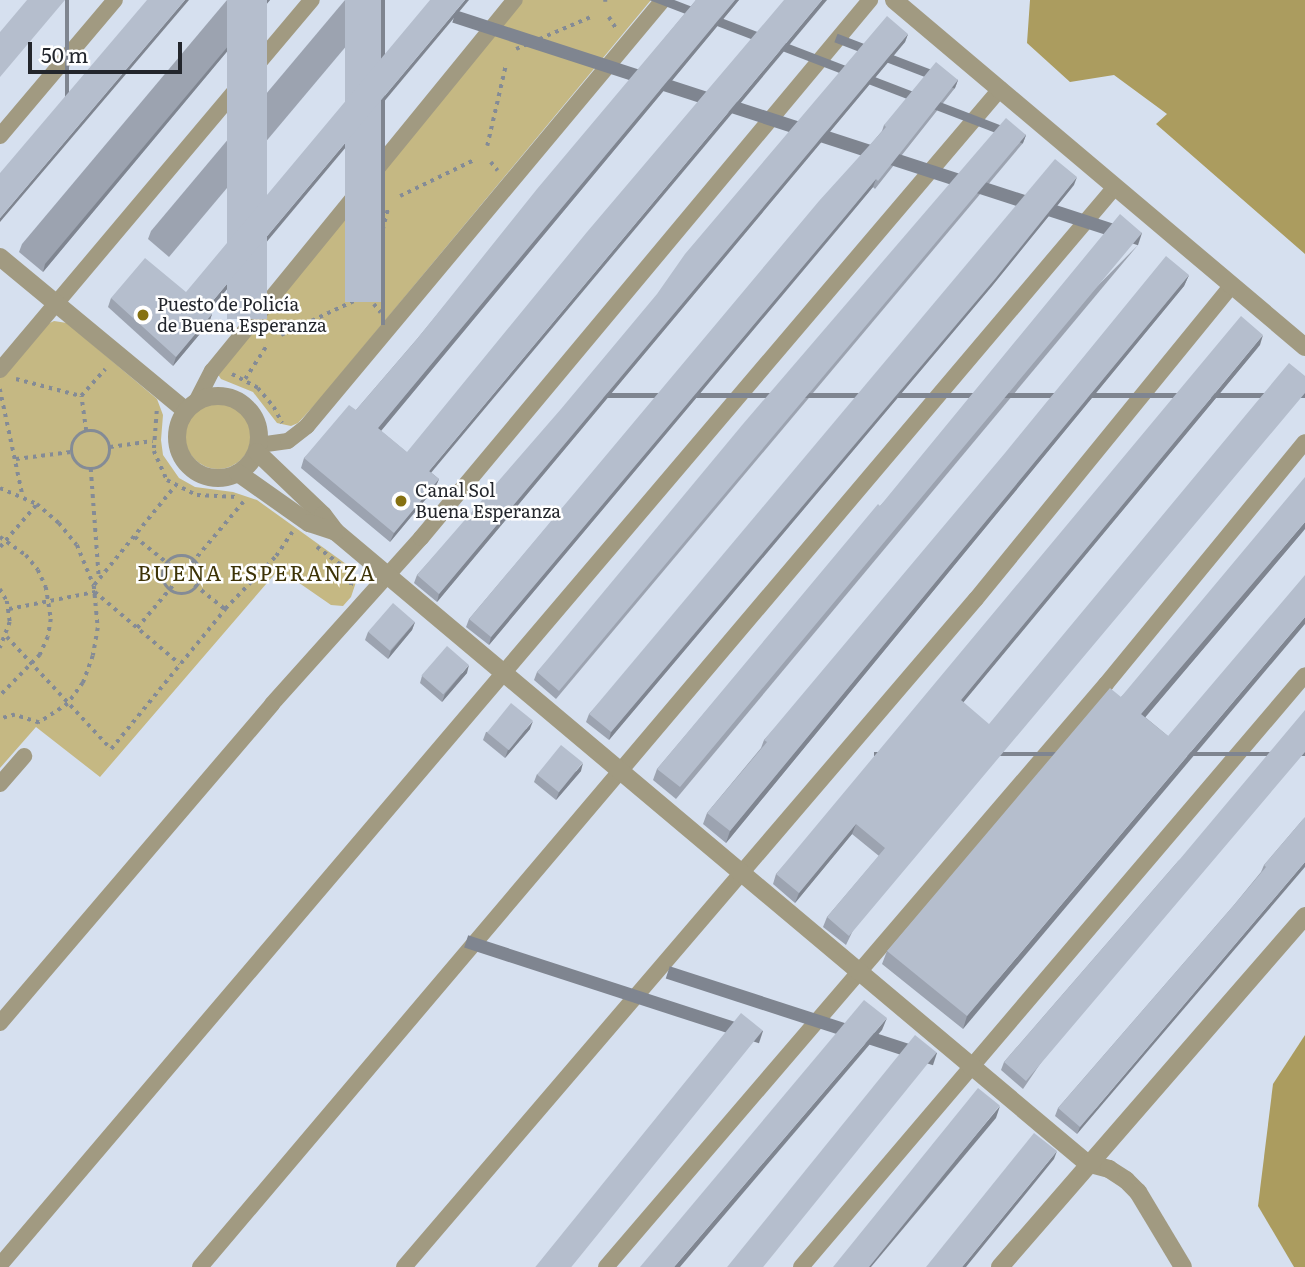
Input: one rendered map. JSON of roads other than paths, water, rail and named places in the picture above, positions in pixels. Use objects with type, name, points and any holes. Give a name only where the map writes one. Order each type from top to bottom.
[{"type":"street","points":[[0,136],[114,0]]},
{"type":"street","points":[[3,373],[55,303],[312,0]]},
{"type":"street","points":[[191,407],[209,397],[236,401],[255,419],[258,448],[249,464],[238,473],[211,478],[197,473],[186,463],[179,451],[177,437],[191,407],[212,371],[515,0]]},
{"type":"street","points":[[258,448],[288,441],[307,426],[663,0]]},
{"type":"street","points":[[0,1023],[272,704],[387,576],[870,0]]},
{"type":"street","points":[[894,0],[1305,347]]},
{"type":"street","points":[[0,1265],[1000,89]]},
{"type":"street","points":[[200,1267],[1115,187]]},
{"type":"street","points":[[0,257],[55,303],[191,407]]},
{"type":"street","points":[[404,1267],[976,599],[1232,285]]},
{"type":"street","points":[[607,1267],[1106,684],[1305,442]]},
{"type":"street","points":[[258,448],[336,532],[387,576],[1087,1163],[1109,1169],[1138,1192],[1183,1267]]},
{"type":"street","points":[[238,473],[309,523],[336,532]]},
{"type":"street","points":[[801,1267],[1305,675]]},
{"type":"street","points":[[0,784],[24,757]]},
{"type":"street","points":[[1000,1267],[1087,1163],[1305,916]]},
{"type":"place","name":"Puesto de Policía de Buena Esperanza","points":[[143,315]]},
{"type":"place","name":"Canal Sol Buena Esperanza","points":[[401,501]]},
{"type":"district","name":"BUENA ESPERANZA","points":[[257,572]]}]
